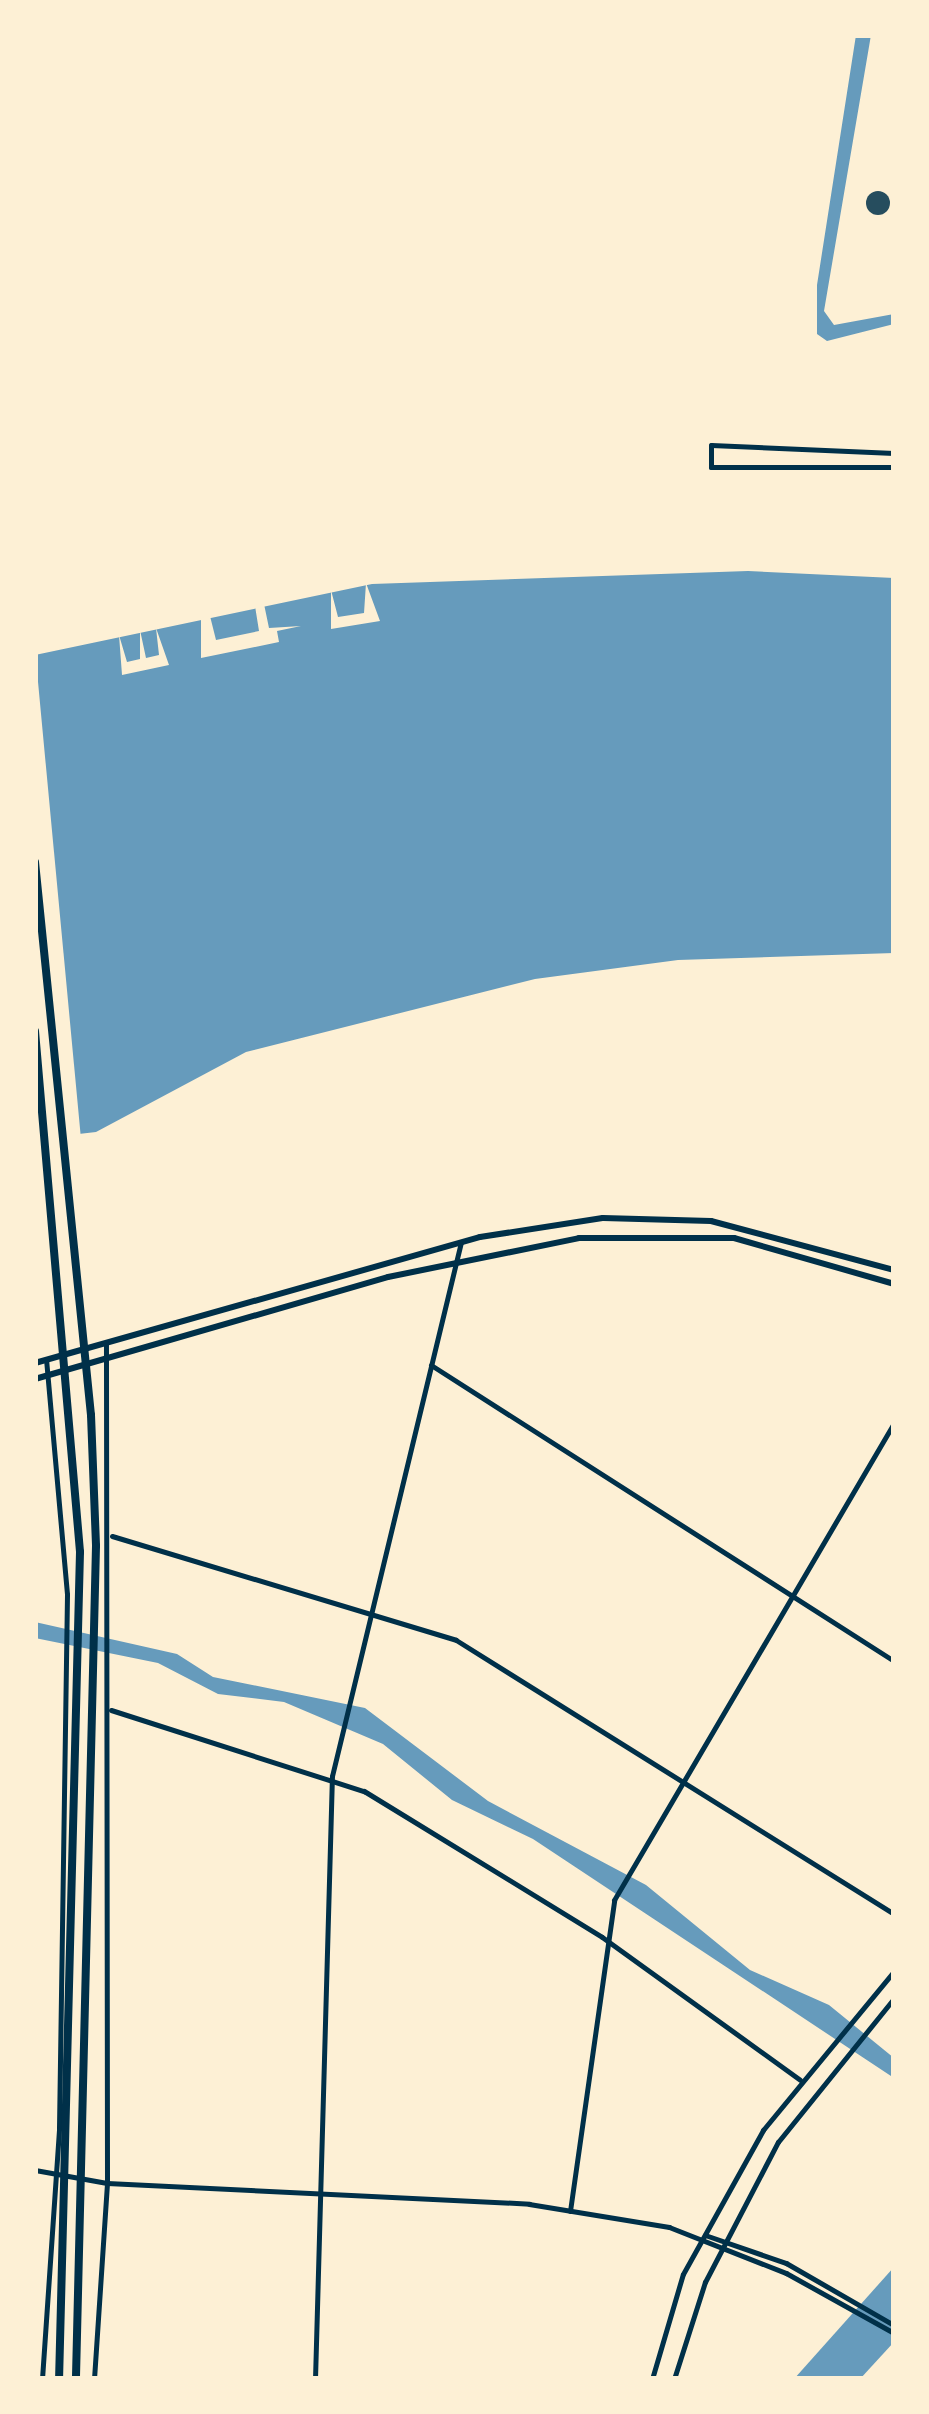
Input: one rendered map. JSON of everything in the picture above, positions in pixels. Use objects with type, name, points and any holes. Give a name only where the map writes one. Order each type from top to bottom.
[{"type":"main road","points":[[35,862],[96,1546],[76,2379]]},
{"type":"main road","points":[[35,1031],[80,1552],[59,2379]]},
{"type":"main road","points":[[35,1363],[462,1242],[603,1218],[711,1221],[894,1270]]},
{"type":"main road","points":[[35,1379],[457,1260],[579,1238],[683,1234],[794,1252],[894,1284]]},
{"type":"street","points":[[894,454],[711,446],[711,466],[894,467]]},
{"type":"street","points":[[314,2379],[332,1776],[462,1242]]},
{"type":"street","points":[[94,2379],[107,2182],[112,1536],[106,1343]]},
{"type":"street","points":[[42,2379],[56,2172],[68,1594],[46,1360]]},
{"type":"street","points":[[431,1365],[894,1660]]},
{"type":"street","points":[[570,2211],[602,1938],[614,1900],[796,1598],[894,1423]]},
{"type":"street","points":[[112,1536],[369,1612],[482,1654],[894,1914]]},
{"type":"street","points":[[111,1710],[332,1776],[602,1938],[800,2080]]},
{"type":"street","points":[[652,2379],[702,2234],[800,2080],[894,1971]]},
{"type":"street","points":[[674,2379],[721,2248],[778,2142],[848,2048],[894,1998]]},
{"type":"street","points":[[35,2170],[107,2182],[570,2211],[702,2234],[726,2240],[894,2324]]},
{"type":"street","points":[[702,2234],[721,2248],[843,2298],[894,2333]]},
{"type":"water","points":[[856,35],[871,35],[824,311],[834,325],[894,314],[894,324],[827,341],[817,334],[817,285]]},
{"type":"water","points":[[748,571],[894,578],[894,953],[678,960],[535,979],[246,1052],[96,1132],[35,1139],[35,655],[372,584]]},
{"type":"water","points":[[35,1622],[177,1654],[213,1677],[365,1708],[488,1801],[646,1885],[750,1970],[829,2005],[894,2058],[894,2078],[533,1839],[452,1800],[383,1744],[284,1702],[218,1694],[158,1663],[35,1638]]},
{"type":"water","points":[[894,2267],[894,2342],[860,2379],[794,2379]]},
{"type":"pier","points":[[366,583],[380,621],[331,629],[331,590],[338,617],[364,613]]},
{"type":"pier","points":[[264,604],[269,628],[301,626],[277,631],[279,642],[201,658],[201,618],[210,616],[216,640],[259,631],[255,606]]},
{"type":"pier","points":[[156,628],[169,665],[122,675],[119,635],[127,662],[140,659],[140,630],[146,658],[159,655]]},
{"type":"pier","points":[[35,650],[81,1139],[35,1144]]},
{"type":"building","points":[[878,191],[890,203],[878,215],[866,203]]}]
